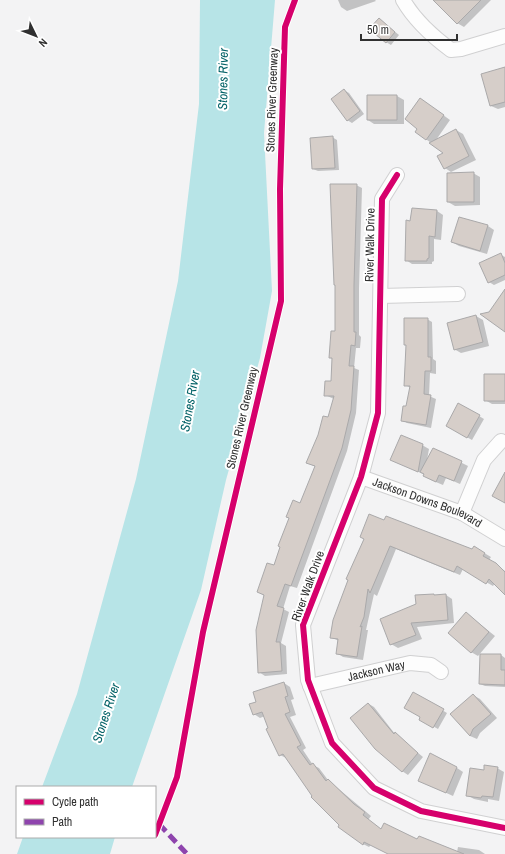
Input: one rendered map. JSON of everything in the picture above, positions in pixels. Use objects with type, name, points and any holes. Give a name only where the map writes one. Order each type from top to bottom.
[{"type":"street","points":[[403,0],[411,13],[422,26],[451,50],[461,49],[505,36]]},
{"type":"street","name":"River Walk Drive","points":[[381,296],[382,199],[397,175]]},
{"type":"street","points":[[381,296],[458,294]]},
{"type":"street","name":"Jackson Downs Boulevard","points":[[381,296],[378,413],[361,477],[462,514],[505,539]]},
{"type":"street","points":[[462,514],[484,460],[501,441]]},
{"type":"street","name":"River Walk Drive","points":[[361,477],[303,625],[308,680],[332,743],[374,788],[421,811],[505,828]]},
{"type":"street","name":"Jackson Way","points":[[310,686],[410,664],[431,665],[440,672]]},
{"type":"water","name":"Stones River","points":[[200,0],[275,0],[264,133],[272,291],[260,358],[226,480],[201,590],[132,786],[42,786],[77,694],[136,479],[178,281],[199,104]]},
{"type":"water","points":[[23,838],[115,838],[110,854],[17,854]]},
{"type":"building","points":[[433,0],[481,0],[457,24]]},
{"type":"building","points":[[379,18],[395,32],[386,43],[369,29]]},
{"type":"building","points":[[505,67],[505,102],[490,106],[481,74]]},
{"type":"building","points":[[344,89],[360,111],[347,121],[331,99]]},
{"type":"building","points":[[367,95],[397,95],[397,120],[367,120]]},
{"type":"building","points":[[420,98],[444,115],[426,140],[415,132],[417,129],[405,119]]},
{"type":"building","points":[[456,129],[469,156],[444,169],[437,156],[443,153],[429,143]]},
{"type":"building","points":[[333,136],[335,168],[312,169],[310,138]]},
{"type":"building","points":[[474,172],[474,202],[447,202],[447,173]]},
{"type":"building","points":[[330,184],[357,184],[354,285],[354,332],[356,332],[355,346],[351,345],[349,366],[354,366],[351,410],[342,448],[291,586],[285,584],[277,606],[284,608],[276,642],[280,642],[282,671],[258,673],[256,630],[264,595],[257,592],[267,563],[274,565],[280,547],[278,546],[289,518],[286,517],[293,500],[300,503],[315,466],[306,463],[318,435],[323,416],[328,417],[334,396],[324,396],[325,381],[331,381],[332,358],[329,358],[331,331],[335,331],[335,285]]},
{"type":"building","points":[[412,208],[437,210],[435,237],[429,236],[429,258],[427,261],[405,261],[406,220],[410,221]]},
{"type":"building","points":[[459,217],[488,225],[480,251],[451,242]]},
{"type":"building","points":[[501,253],[505,263],[505,275],[488,283],[479,263]]},
{"type":"building","points":[[505,289],[505,332],[480,314],[489,312]]},
{"type":"building","points":[[476,315],[483,342],[454,350],[447,323]]},
{"type":"building","points":[[404,318],[428,318],[428,357],[431,357],[431,371],[425,371],[424,394],[431,395],[426,425],[401,421],[403,406],[406,406],[410,386],[404,386],[406,345],[404,345]]},
{"type":"building","points":[[484,374],[505,374],[505,401],[484,401]]},
{"type":"building","points":[[458,403],[480,415],[467,438],[446,426]]},
{"type":"building","points":[[401,435],[423,444],[418,472],[390,460]]},
{"type":"building","points":[[433,448],[462,461],[454,481],[439,475],[436,482],[423,476],[424,474],[420,472]]},
{"type":"building","points":[[505,472],[505,503],[492,496]]},
{"type":"building","points":[[369,514],[384,520],[386,516],[472,549],[474,546],[485,553],[483,556],[496,563],[505,572],[505,595],[489,579],[486,584],[457,566],[454,572],[390,546],[370,593],[368,589],[364,617],[360,627],[362,626],[357,657],[336,654],[338,639],[330,638],[333,620],[348,580],[346,579],[364,539],[360,537]]},
{"type":"building","points":[[446,594],[448,620],[411,623],[416,635],[390,645],[380,619],[416,604],[415,595]]},
{"type":"building","points":[[466,612],[489,632],[471,653],[448,633]]},
{"type":"building","points":[[480,654],[501,654],[501,670],[505,670],[505,685],[479,684]]},
{"type":"building","points":[[284,682],[288,696],[285,697],[290,712],[285,714],[301,745],[297,747],[310,765],[313,763],[326,781],[328,779],[354,804],[365,812],[363,815],[381,829],[384,823],[417,839],[419,836],[464,854],[388,854],[364,842],[363,845],[338,827],[339,825],[311,797],[312,796],[283,754],[279,756],[266,729],[268,728],[262,712],[253,715],[249,704],[256,702],[253,692]]},
{"type":"building","points":[[413,692],[444,709],[433,728],[419,720],[420,717],[404,708]]},
{"type":"building","points":[[473,694],[491,714],[473,729],[470,736],[450,714]]},
{"type":"building","points":[[368,703],[394,734],[395,732],[418,753],[402,772],[375,749],[350,718]]},
{"type":"building","points":[[430,753],[457,767],[446,793],[418,781]]},
{"type":"building","points":[[484,765],[498,767],[493,797],[482,796],[481,798],[466,796],[470,768],[484,770]]},
{"type":"marked path","points":[[159,824],[187,854]]},
{"type":"cycle path","name":"Stones River Greenway","points":[[156,832],[177,777],[203,632],[281,301],[280,189],[285,27],[295,0]]},
{"type":"cycle path","points":[[397,175],[382,199],[378,413],[361,477],[303,625],[308,680],[332,743],[374,788],[421,811],[505,828]]}]
